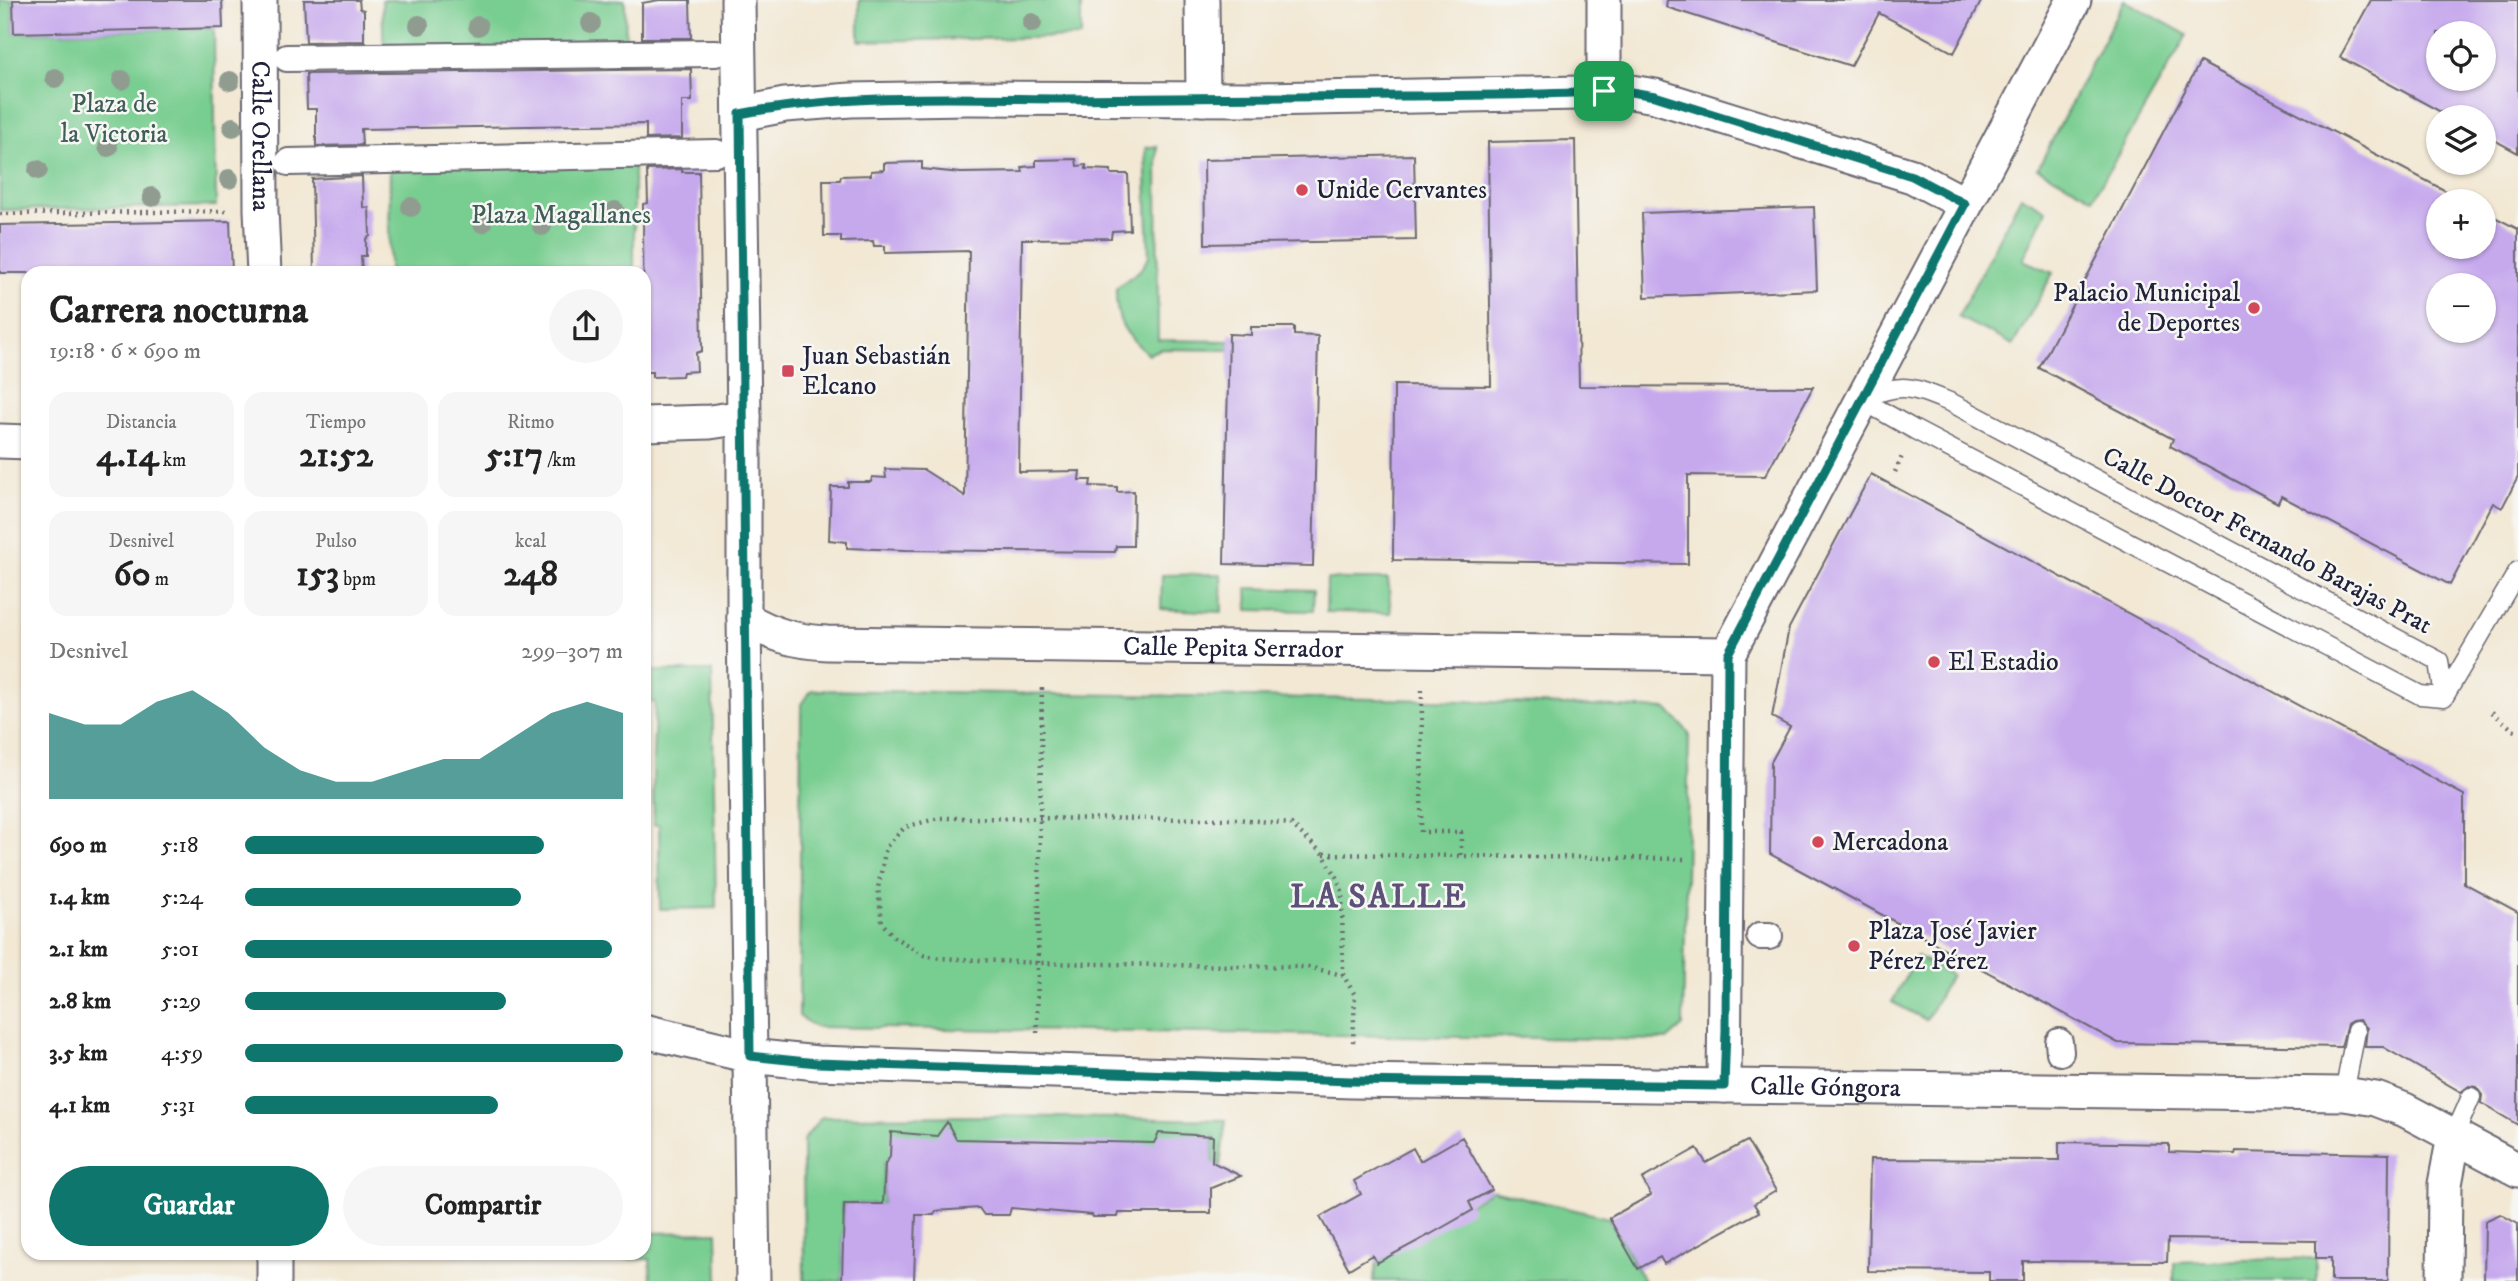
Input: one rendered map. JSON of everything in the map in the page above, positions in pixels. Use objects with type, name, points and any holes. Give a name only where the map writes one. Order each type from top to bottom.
[{"type":"street","name":"Calle Orellana","points":[[260,0],[264,266]]},
{"type":"street","points":[[738,0],[753,1281]]},
{"type":"street","points":[[1202,0],[1203,99]]},
{"type":"street","points":[[1604,0],[1604,91]]},
{"type":"street","points":[[1724,1086],[1728,654],[2074,0]]},
{"type":"street","points":[[287,58],[715,53]]},
{"type":"street","points":[[740,114],[785,105],[851,100],[1203,99],[1631,92],[1655,96],[1926,181],[1965,204]]},
{"type":"street","points":[[289,162],[716,153]]},
{"type":"street","points":[[651,424],[710,422],[744,417]]},
{"type":"street","points":[[0,440],[21,442]]},
{"type":"street","name":"Calle Pepita Serrador","points":[[744,618],[768,632],[797,641],[827,643],[1728,654]]},
{"type":"street","name":"Calle Góngora","points":[[651,1033],[750,1056],[817,1063],[1338,1081],[2344,1094],[2376,1100],[2405,1110],[2518,1170]]},
{"type":"street","points":[[2444,1281],[2445,1184],[2454,1136]]},
{"type":"street","points":[[274,1260],[274,1281]]},
{"type":"lane","name":"Calle Doctor Fernando Barajas Prat","points":[[1862,400],[1897,387],[1911,388],[1952,403],[2439,661],[2444,697]]},
{"type":"lane","points":[[1862,400],[2420,695],[2444,697],[2518,571]]},
{"type":"lane","points":[[2344,1094],[2356,1031]]},
{"type":"lane","points":[[2454,1136],[2471,1097]]},
{"type":"path","points":[[0,214],[227,211]]},
{"type":"path","points":[[1037,1039],[1042,684]]},
{"type":"path","points":[[1422,690],[1421,832],[1461,832],[1461,856]]},
{"type":"path","points":[[2492,712],[2518,734]]},
{"type":"path","points":[[1343,975],[1308,967],[1037,963],[923,955],[894,937],[882,923],[878,888],[886,847],[905,827],[939,818],[1237,819],[1291,824],[1323,854],[1342,891],[1343,975],[1355,995],[1353,1044]]},
{"type":"path","points":[[1323,854],[1695,859]]},
{"type":"green space","name":"Plaza de la Victoria","points":[[0,0],[13,0],[14,33],[214,28],[216,206],[0,210]]},
{"type":"green space","points":[[382,0],[625,0],[626,54],[384,57]]},
{"type":"green space","points":[[859,0],[1081,0],[1081,37],[859,41]]},
{"type":"green space","points":[[2124,0],[2187,35],[2093,198],[2038,168]]},
{"type":"green space","points":[[1157,146],[1158,340],[1229,341],[1229,350],[1161,349],[1148,354],[1127,333],[1119,318],[1116,288],[1140,270],[1149,257],[1145,148]]},
{"type":"green space","name":"Plaza Magallanes","points":[[634,154],[634,266],[389,266],[390,160]]},
{"type":"green space","points":[[2021,196],[2046,210],[2023,260],[2053,273],[2013,345],[1958,317]]},
{"type":"green space","points":[[1221,574],[1222,612],[1161,609],[1162,575]]},
{"type":"green space","points":[[1327,579],[1388,579],[1391,613],[1326,612]]},
{"type":"green space","points":[[1247,588],[1314,590],[1313,611],[1248,610]]},
{"type":"green space","points":[[651,671],[712,671],[716,908],[660,909],[659,825],[654,825],[655,702],[651,702]]},
{"type":"green space","points":[[812,690],[1435,700],[1667,709],[1689,733],[1683,1026],[1667,1040],[815,1027],[799,1016],[801,704]]},
{"type":"green space","points":[[1917,956],[1951,975],[1926,1020],[1892,1002]]},
{"type":"green space","points":[[999,1116],[1226,1120],[1220,1166],[1212,1162],[1213,1136],[1201,1144],[890,1157],[884,1164],[883,1204],[842,1204],[842,1281],[804,1281],[803,1140],[822,1117]]},
{"type":"green space","points":[[1492,1190],[1609,1218],[1644,1281],[1373,1281],[1377,1263]]},
{"type":"green space","points":[[717,1232],[718,1281],[651,1281],[651,1233]]},
{"type":"green space","points":[[2316,1258],[2316,1281],[2174,1281],[2174,1262]]},
{"type":"building","points":[[13,0],[222,0],[223,28],[14,33]]},
{"type":"building","points":[[304,0],[359,0],[360,9],[364,10],[364,41],[306,42]]},
{"type":"building","points":[[690,0],[691,38],[642,38],[642,3]]},
{"type":"building","points":[[1667,0],[1982,0],[1954,53],[1879,13],[1851,66],[1666,7]]},
{"type":"building","points":[[2371,0],[2518,0],[2518,153],[2496,141],[2496,105],[2428,105],[2340,57]]},
{"type":"building","name":"Palacio Municipal de Deportes","points":[[2200,62],[2442,189],[2426,189],[2426,259],[2496,259],[2496,218],[2518,229],[2518,477],[2502,508],[2493,503],[2450,585],[2281,496],[2278,503],[2232,479],[2170,446],[2173,439],[2039,368]]},
{"type":"building","points":[[691,69],[692,101],[682,101],[682,138],[646,139],[646,124],[361,129],[362,145],[316,146],[316,109],[307,109],[306,74]]},
{"type":"building","points":[[1575,140],[1579,386],[1813,387],[1765,476],[1688,475],[1688,564],[1393,560],[1394,385],[1491,386],[1488,142]]},
{"type":"building","points":[[1414,155],[1416,240],[1205,244],[1204,160]]},
{"type":"building","points":[[1076,159],[1077,166],[1086,165],[1086,169],[1128,174],[1130,230],[1112,231],[1111,238],[1022,239],[1019,472],[1080,471],[1079,480],[1091,480],[1090,486],[1117,487],[1117,492],[1134,491],[1133,546],[1116,546],[1115,552],[906,550],[847,548],[847,542],[829,540],[831,487],[848,487],[848,482],[871,482],[872,477],[886,478],[885,469],[924,470],[965,496],[969,251],[885,253],[885,246],[874,246],[873,241],[841,242],[841,236],[824,236],[823,180],[840,180],[841,176],[871,175],[871,171],[884,170],[884,163],[922,162],[922,169],[961,173],[1023,172],[1022,167],[1036,166],[1036,160]]},
{"type":"building","points":[[682,169],[682,172],[699,172],[702,351],[696,353],[697,371],[683,372],[682,376],[652,377],[651,372],[651,266],[643,266],[643,204],[648,203],[647,170]]},
{"type":"building","points":[[362,176],[363,207],[369,208],[370,236],[366,239],[366,256],[361,256],[362,266],[314,266],[312,179]]},
{"type":"building","points":[[1814,207],[1817,290],[1645,297],[1642,213]]},
{"type":"building","points":[[230,221],[232,266],[21,266],[21,273],[0,273],[0,225]]},
{"type":"building","points":[[1251,327],[1294,327],[1294,335],[1318,336],[1313,566],[1224,564],[1229,334],[1251,335]]},
{"type":"building","points":[[1871,474],[2464,795],[2464,883],[2518,912],[2518,1125],[2481,1103],[2482,1095],[2476,1087],[2469,1086],[2461,1092],[2383,1047],[2365,1047],[2367,1028],[2359,1020],[2347,1024],[2341,1047],[2118,1043],[1770,854],[1771,762],[1790,727],[1772,717],[1789,628]]},
{"type":"building","points":[[947,1122],[956,1139],[1154,1143],[1159,1133],[1213,1136],[1212,1162],[1241,1176],[1211,1188],[1211,1213],[1119,1213],[1118,1217],[1093,1217],[1011,1208],[1009,1215],[984,1215],[979,1208],[916,1215],[914,1281],[842,1281],[844,1204],[883,1204],[885,1164],[890,1157],[891,1132],[937,1136]]},
{"type":"building","points":[[1462,1137],[1492,1190],[1469,1202],[1473,1210],[1431,1234],[1377,1263],[1372,1255],[1349,1269],[1320,1217],[1361,1194],[1354,1181],[1375,1169],[1413,1148],[1420,1161]]},
{"type":"building","points":[[1747,1141],[1776,1191],[1754,1204],[1759,1212],[1664,1264],[1660,1257],[1638,1269],[1609,1218],[1651,1195],[1642,1179],[1697,1148],[1706,1163]]},
{"type":"building","points":[[2059,1142],[2169,1144],[2169,1152],[2389,1154],[2388,1281],[2331,1281],[2331,1258],[2316,1258],[2316,1241],[2168,1239],[2167,1262],[2023,1261],[2023,1281],[1989,1281],[1989,1272],[1868,1271],[1870,1159],[2059,1160]]},
{"type":"building","points":[[2500,1214],[2518,1224],[2518,1281],[2484,1281],[2485,1221]]},
{"type":"place","name":"Unide Cervantes","points":[[1302,190]]},
{"type":"place","name":"Palacio Municipal de Deportes","points":[[2254,308]]},
{"type":"place","name":"Juan Sebastián Elcano","points":[[788,371]]},
{"type":"place","name":"El Estadio","points":[[1934,662]]},
{"type":"place","name":"Mercadona","points":[[1818,842]]},
{"type":"place","name":"Plaza José Javier Pérez Pérez","points":[[1854,946]]},
{"type":"district","name":"LA SALLE","points":[[1379,897]]},
{"type":"route","points":[[1604,91],[1655,96],[1912,176],[1926,181],[1965,204],[1728,654],[1724,1086],[1351,1081],[817,1063],[750,1056],[740,114],[785,105],[851,100],[1258,99],[1604,91]]}]
